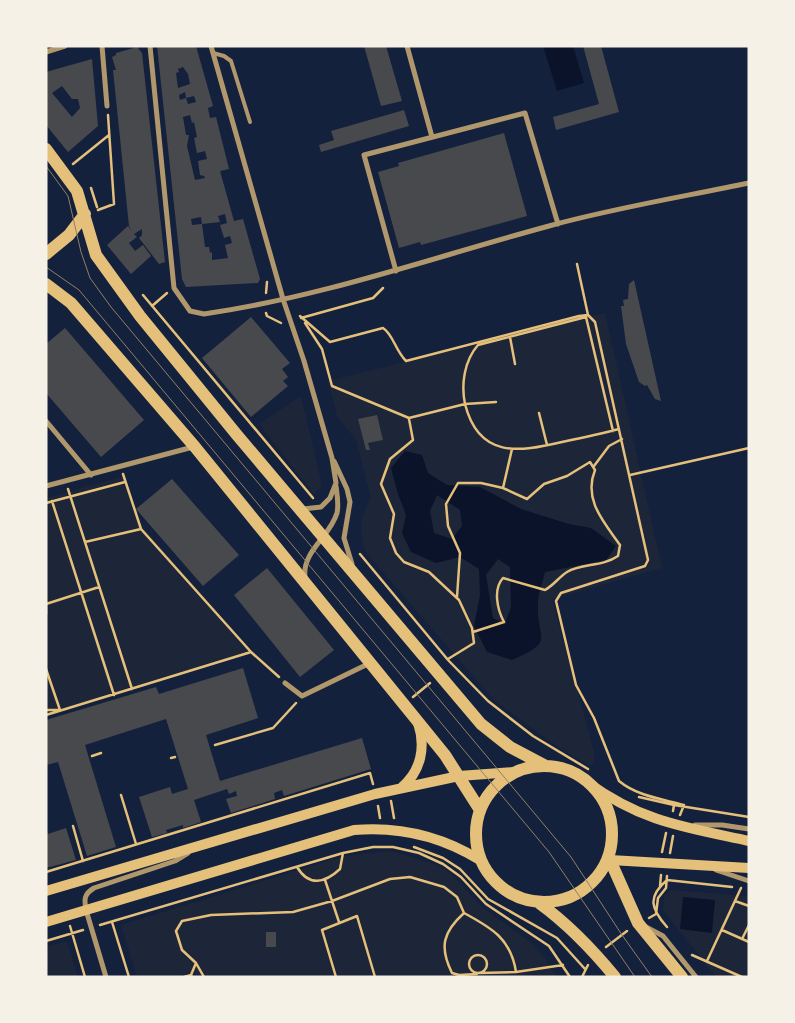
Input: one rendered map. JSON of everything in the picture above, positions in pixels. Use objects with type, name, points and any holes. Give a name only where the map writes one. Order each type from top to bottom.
[{"type":"main road","points":[[46,149],[72,181],[91,212],[92,245],[100,263],[140,316],[481,724],[510,748],[546,766],[589,776],[621,805],[644,816],[676,826],[749,841]]},
{"type":"main road","points":[[46,254],[69,235],[91,212]]},
{"type":"main road","points":[[46,284],[71,303],[195,447],[445,755],[480,810]]},
{"type":"main road","points":[[401,787],[412,776],[420,761],[421,732],[417,720]]},
{"type":"main road","points":[[46,891],[388,790],[459,776],[514,772],[546,766]]},
{"type":"main road","points":[[514,772],[496,786],[480,810],[476,832],[480,860],[492,879],[502,888],[515,896],[538,902],[562,900],[583,889],[594,880],[610,860],[613,843],[610,818],[604,802],[589,776]]},
{"type":"main road","points":[[46,922],[340,834],[369,829],[398,830],[437,838],[458,847],[480,860]]},
{"type":"main road","points":[[610,860],[749,868]]},
{"type":"main road","points":[[610,860],[638,923],[682,977]]},
{"type":"main road","points":[[538,902],[562,920],[597,954],[615,977]]},
{"type":"street","points":[[46,52],[66,46]]},
{"type":"street","points":[[102,46],[107,106]]},
{"type":"street","points":[[150,46],[174,288],[190,311],[204,314],[283,299],[396,271],[558,224],[749,183]]},
{"type":"street","points":[[211,46],[283,299],[304,361],[332,458],[336,483],[337,513],[306,563],[304,576],[307,586]]},
{"type":"street","points":[[407,46],[432,137]]},
{"type":"street","points":[[396,271],[364,155],[525,113],[558,224]]},
{"type":"street","points":[[46,421],[91,475]]},
{"type":"street","points":[[46,486],[195,447]]},
{"type":"street","points":[[332,458],[348,488],[350,502],[344,538],[358,579]]},
{"type":"street","points":[[299,508],[321,507],[330,498],[336,483]]},
{"type":"street","points":[[285,683],[302,696],[371,662]]},
{"type":"street","points":[[676,826],[722,824],[749,829]]},
{"type":"street","points":[[106,977],[86,910],[85,896],[94,888],[175,861],[202,844]]},
{"type":"street","points":[[699,864],[749,881]]},
{"type":"street","points":[[638,923],[663,936],[696,977]]},
{"type":"lane","points":[[213,53],[224,56],[232,61],[250,122]]},
{"type":"path","points":[[91,212],[114,204],[107,106]]},
{"type":"path","points":[[73,164],[109,135]]},
{"type":"path","points":[[67,158],[78,171]]},
{"type":"path","points":[[88,184],[94,192],[91,212]]},
{"type":"path","points":[[91,212],[99,219]]},
{"type":"path","points":[[577,264],[588,314],[595,322],[620,429],[648,564],[572,588],[561,593],[556,601],[576,685],[594,718],[619,781],[643,794],[684,805],[676,826],[666,888],[658,898],[656,914],[668,928]]},
{"type":"path","points":[[152,306],[174,288]]},
{"type":"path","points":[[302,318],[373,298],[383,288]]},
{"type":"path","points":[[140,291],[321,507]]},
{"type":"path","points":[[283,299],[330,342],[383,328],[389,332],[396,351],[406,361],[588,314]]},
{"type":"path","points":[[613,431],[586,317],[478,346],[474,350],[464,378],[463,392],[468,416],[485,440],[495,445],[526,450],[613,431],[620,429]]},
{"type":"path","points":[[302,318],[322,349],[332,386],[409,418],[465,404],[496,402]]},
{"type":"path","points":[[510,337],[515,364]]},
{"type":"path","points":[[539,413],[547,445]]},
{"type":"path","points":[[404,704],[429,684],[438,672],[440,664],[474,643],[474,632],[468,615],[457,597],[429,572],[404,562],[396,552],[390,538],[394,514],[380,484],[390,460],[413,440],[409,418]]},
{"type":"path","points":[[474,632],[504,622],[498,603],[498,584],[503,578],[545,590],[553,586],[568,572],[609,562],[618,556],[620,545],[593,506],[590,488],[594,466],[609,446],[622,439]]},
{"type":"path","points":[[630,475],[749,448]]},
{"type":"path","points":[[503,488],[512,449]]},
{"type":"path","points":[[457,597],[460,553],[452,536],[446,504],[458,483],[481,483],[503,488],[527,499],[544,484],[567,476],[590,462],[594,466]]},
{"type":"path","points":[[120,467],[142,529],[251,652],[285,683]]},
{"type":"path","points":[[65,481],[132,690]]},
{"type":"path","points":[[46,503],[125,482]]},
{"type":"path","points":[[52,501],[114,695]]},
{"type":"path","points":[[85,542],[142,529]]},
{"type":"path","points":[[359,552],[448,660],[488,701],[589,776]]},
{"type":"path","points":[[46,614],[46,604],[99,587]]},
{"type":"path","points":[[46,715],[60,710],[99,702],[114,695],[251,652]]},
{"type":"path","points":[[46,669],[60,710]]},
{"type":"path","points":[[215,745],[273,728],[302,696]]},
{"type":"path","points":[[46,710],[60,710]]},
{"type":"path","points":[[92,756],[101,753]]},
{"type":"path","points":[[618,787],[639,798],[674,805]]},
{"type":"path","points":[[388,790],[401,844],[422,849],[453,864],[467,874],[488,899],[557,938],[585,969]]},
{"type":"path","points":[[121,795],[136,844]]},
{"type":"path","points":[[72,826],[83,861]]},
{"type":"path","points":[[46,941],[343,853],[373,847],[393,847],[419,853],[443,864],[461,877],[486,904],[549,946],[570,977]]},
{"type":"path","points":[[297,867],[305,877],[317,881],[325,880],[340,869],[343,853]]},
{"type":"path","points":[[53,870],[58,888]]},
{"type":"path","points":[[204,977],[196,963],[182,950],[176,931],[182,921],[211,915],[293,912],[332,901],[390,878],[410,877],[444,886],[457,897],[464,913],[488,925],[503,939],[513,957],[516,972]]},
{"type":"path","points":[[325,880],[339,922]]},
{"type":"path","points":[[667,880],[694,881],[749,889]]},
{"type":"path","points":[[707,961],[741,888]]},
{"type":"path","points":[[735,901],[749,906]]},
{"type":"path","points":[[464,913],[456,921],[445,938],[444,951],[452,973],[459,975],[516,972],[563,965]]},
{"type":"path","points":[[582,977],[585,969],[597,954],[638,923],[656,914]]},
{"type":"path","points":[[67,916],[85,977]]},
{"type":"path","points":[[336,977],[322,930],[357,916],[375,977]]},
{"type":"path","points":[[112,922],[129,977]]},
{"type":"path","points":[[742,939],[749,925]]},
{"type":"path","points":[[722,930],[749,942]]},
{"type":"path","points":[[686,949],[693,956],[742,977]]},
{"type":"path","points":[[477,955],[483,956],[486,961],[485,970],[478,974],[471,971],[468,963],[471,958],[477,955]]},
{"type":"path","points":[[184,977],[191,976],[196,963]]},
{"type":"shaded area","points":[[543,46],[573,46],[584,83],[557,91]]},
{"type":"shaded area","points":[[605,313],[662,568],[552,599],[594,751],[594,764],[590,766],[561,749],[495,701],[367,554],[361,533],[364,512],[371,498],[356,440],[337,416],[328,381]]},
{"type":"shaded area","points":[[301,396],[322,485],[314,494],[259,424]]},
{"type":"shaded area","points":[[405,451],[422,455],[428,473],[447,485],[480,487],[521,509],[569,524],[591,528],[616,546],[606,560],[545,572],[538,599],[541,638],[535,648],[512,660],[487,652],[474,626],[480,595],[479,569],[460,557],[436,563],[411,552],[402,533],[406,515],[391,468]],"holes":[[[437,495],[460,510],[462,526],[452,539],[434,533],[430,511]],[[498,559],[510,567],[511,607],[505,624],[493,618],[486,575]]]},
{"type":"shaded area","points":[[125,476],[140,523],[251,652],[46,715],[46,498]]},
{"type":"shaded area","points":[[392,851],[437,865],[452,874],[482,907],[530,942],[545,958],[557,977],[197,977],[195,971],[176,977],[137,977],[121,925],[344,856]]},
{"type":"shaded area","points":[[671,890],[749,896],[749,977],[716,977],[663,910],[664,895]]},
{"type":"shaded area","points":[[683,897],[715,900],[712,933],[680,929]]},
{"type":"shaded area","points":[[67,941],[78,977],[46,977],[46,947]]},
{"type":"building","points":[[157,46],[196,46],[213,106],[208,108],[210,118],[216,117],[229,169],[220,171],[234,221],[243,219],[260,279],[258,283],[186,287],[182,279]],"holes":[[[183,67],[188,74],[190,84],[178,88],[176,73],[179,72],[178,69]],[[185,92],[186,98],[180,100],[179,95]],[[194,96],[196,102],[188,104],[186,98]],[[190,115],[192,123],[194,122],[197,137],[194,138],[197,153],[205,151],[207,159],[198,161],[200,175],[205,178],[195,180],[187,146],[189,135],[186,135],[183,117]],[[225,214],[227,223],[220,225],[224,238],[230,236],[232,243],[225,245],[228,258],[212,260],[212,252],[210,253],[209,247],[205,247],[202,224],[220,222],[218,216]],[[201,217],[202,224],[192,225],[191,219]]]},
{"type":"building","points":[[364,46],[386,46],[402,101],[381,106]]},
{"type":"building","points":[[583,46],[601,46],[619,112],[556,130],[553,117],[599,104]]},
{"type":"building","points":[[137,47],[142,53],[165,262],[159,264],[139,238],[142,235],[142,229],[134,234],[137,237],[129,243],[135,251],[143,245],[151,256],[131,274],[107,245],[128,226],[132,231],[129,226],[113,70],[116,70],[112,57],[116,53]]},
{"type":"building","points":[[92,59],[98,126],[68,152],[46,125],[46,72]],"holes":[[[62,86],[72,99],[78,99],[80,108],[72,117],[52,93]]]},
{"type":"building","points":[[404,110],[409,126],[321,152],[319,145],[334,140],[331,131]]},
{"type":"building","points":[[504,133],[527,216],[421,245],[420,242],[399,248],[378,172],[399,166],[398,163]]},
{"type":"building","points":[[634,280],[661,401],[655,399],[647,385],[645,386],[639,382],[626,344],[621,306],[624,306],[623,300],[628,299],[629,284]]},
{"type":"building","points":[[251,317],[290,363],[282,369],[288,377],[283,381],[288,386],[251,417],[202,358]]},
{"type":"building","points":[[65,328],[144,420],[101,457],[46,393],[46,344]]},
{"type":"building","points":[[377,415],[383,440],[368,443],[370,450],[366,450],[358,419]]},
{"type":"building","points":[[172,479],[239,555],[203,586],[136,509]]},
{"type":"building","points":[[267,568],[334,650],[300,677],[234,595]]},
{"type":"building","points":[[243,668],[258,718],[206,735],[220,781],[362,738],[371,769],[284,796],[282,790],[274,793],[275,799],[231,813],[226,799],[237,796],[236,791],[229,794],[227,789],[194,800],[201,822],[183,828],[183,825],[166,830],[167,833],[152,837],[139,797],[170,787],[172,794],[188,789],[166,719],[85,745],[116,847],[87,856],[58,762],[46,765],[46,720],[156,687],[159,694]]},
{"type":"building","points":[[66,828],[76,860],[46,868],[46,829],[48,834]]},
{"type":"building","points":[[266,932],[276,932],[276,947],[266,947]]},
{"type":"tram line","points":[[46,166],[68,196],[81,252],[90,278],[111,307],[571,857],[652,977]]},
{"type":"tram line","points":[[46,267],[79,290],[549,852],[635,977]]}]
